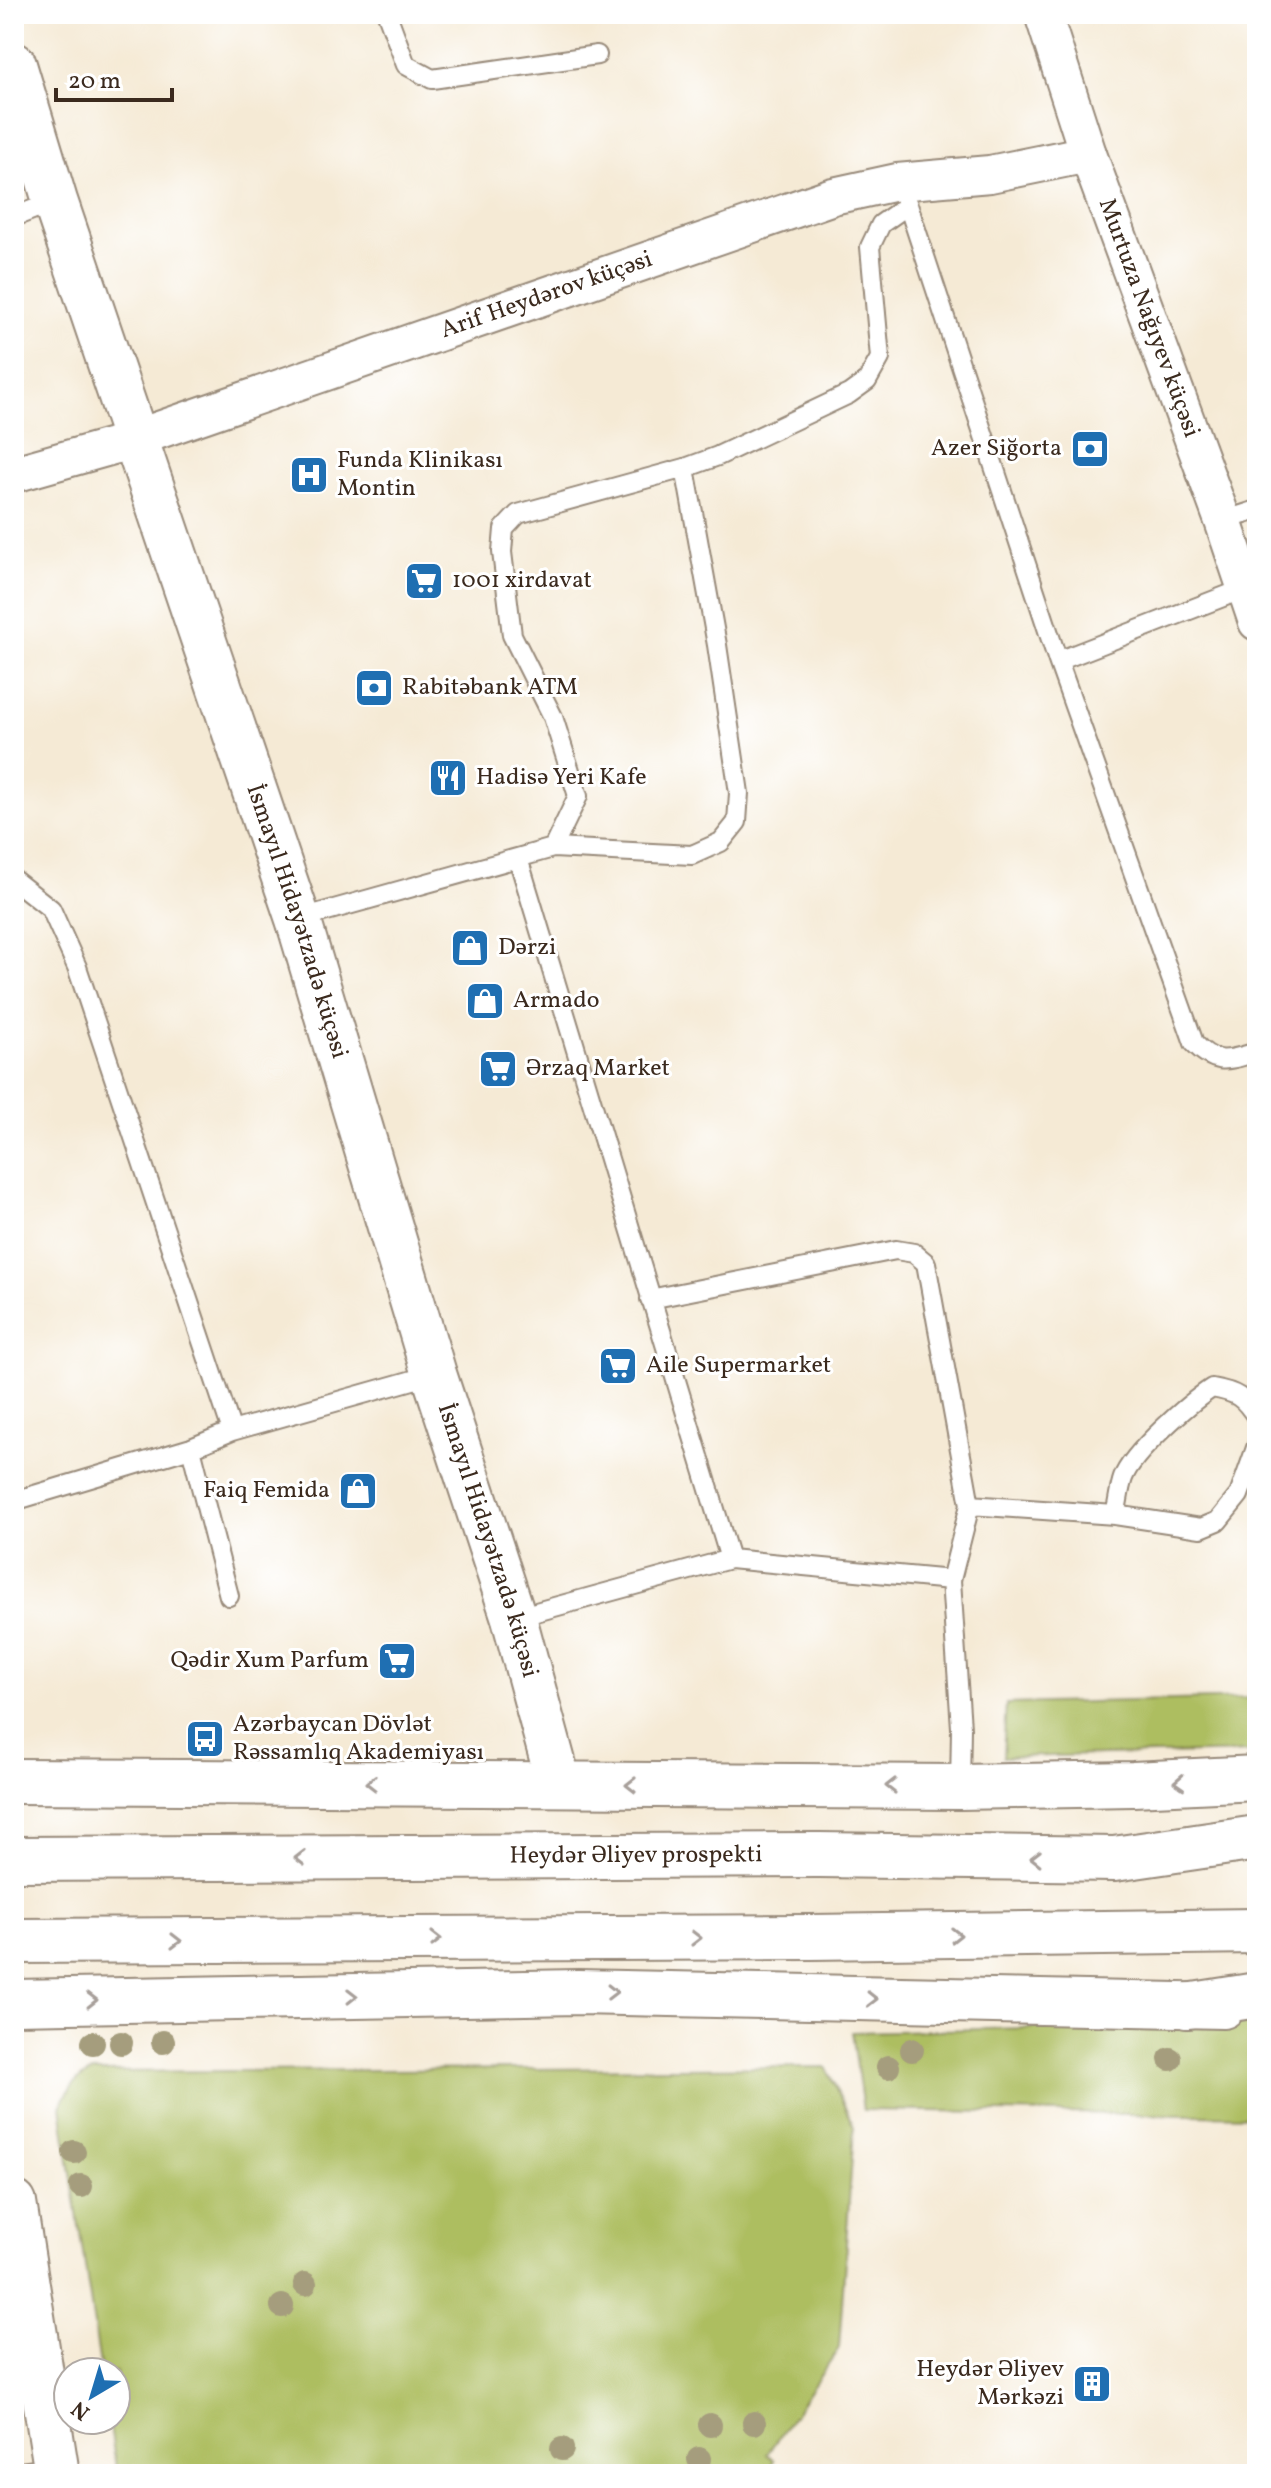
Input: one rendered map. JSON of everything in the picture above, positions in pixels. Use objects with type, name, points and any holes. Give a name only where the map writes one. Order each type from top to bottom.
[{"type":"main road","name":"İsmayıl Hidayətzadə küçəsi","points":[[14,65],[55,201],[298,919],[434,1374],[514,1618],[559,1784]]},
{"type":"main road","points":[[14,1781],[960,1787],[1257,1778]]},
{"type":"main road","name":"Heydər Əliyev prospekti","points":[[14,1859],[803,1855],[1114,1859],[1257,1838]]},
{"type":"main road","points":[[14,1849],[76,1859]]},
{"type":"main road","points":[[1114,1859],[1257,1856]]},
{"type":"main road","points":[[14,1941],[811,1937],[1257,1931]]},
{"type":"main road","points":[[14,2002],[578,1992],[1257,2007]]},
{"type":"main road","points":[[1187,2006],[1257,1995]]},
{"type":"main road","points":[[14,2203],[42,2471]]},
{"type":"street","name":"Murtuza Nağıyev küçəsi","points":[[1043,14],[1088,154],[1257,622]]},
{"type":"street","name":"Arif Heydərov küçəsi","points":[[14,474],[135,438],[818,201],[902,194],[1088,154]]},
{"type":"lane","points":[[387,14],[406,65],[432,79],[597,55]]},
{"type":"lane","points":[[553,848],[578,796],[553,717],[512,635],[502,552],[504,529],[518,514],[718,456],[849,394],[867,381],[880,358],[870,247],[881,224],[902,194]]},
{"type":"lane","points":[[902,194],[1058,661],[1194,1043],[1206,1056],[1221,1061],[1257,1052]]},
{"type":"lane","points":[[14,217],[55,201]]},
{"type":"lane","points":[[298,919],[553,848],[692,855],[721,842],[737,822],[739,793],[717,645],[685,468]]},
{"type":"lane","points":[[1223,521],[1257,510]]},
{"type":"lane","points":[[1058,661],[1246,588]]},
{"type":"lane","points":[[518,858],[730,1559]]},
{"type":"lane","points":[[14,880],[51,909],[77,967],[232,1431]]},
{"type":"lane","points":[[650,1299],[896,1250],[914,1253],[926,1263],[970,1505],[951,1580],[961,1728],[960,1787]]},
{"type":"lane","points":[[14,1501],[191,1448],[232,1431],[434,1374]]},
{"type":"lane","points":[[1115,1515],[1123,1478],[1132,1462],[1193,1400],[1212,1388],[1232,1391],[1249,1405],[1257,1418]]},
{"type":"lane","points":[[970,1505],[1115,1515],[1201,1528],[1218,1521],[1239,1495],[1257,1445]]},
{"type":"lane","points":[[191,1448],[229,1596]]},
{"type":"lane","points":[[514,1618],[730,1559],[951,1580]]},
{"type":"green space","points":[[1257,1698],[1257,1752],[1003,1757],[1006,1704]]},
{"type":"green space","points":[[1257,2023],[1257,2116],[863,2110],[852,2032]]},
{"type":"green space","points":[[826,2067],[854,2127],[839,2348],[767,2454],[774,2460],[766,2474],[117,2474],[111,2436],[132,2436],[132,2356],[99,2356],[61,2107],[73,2085],[93,2072]]},
{"type":"place","name":"Azer Siğorta","points":[[1090,449]]},
{"type":"place","name":"Funda Klinikası Montin","points":[[309,475]]},
{"type":"place","name":"1001 xirdavat","points":[[424,581]]},
{"type":"place","name":"Rabitəbank ATM","points":[[374,688]]},
{"type":"place","name":"Hadisə Yeri Kafe","points":[[448,778]]},
{"type":"place","name":"Dərzi","points":[[470,948]]},
{"type":"place","name":"Armado","points":[[485,1001]]},
{"type":"place","name":"Ərzaq Market","points":[[498,1069]]},
{"type":"place","name":"Aile Supermarket","points":[[618,1366]]},
{"type":"place","name":"Faiq Femida","points":[[358,1491]]},
{"type":"place","name":"Qədir Xum Parfum","points":[[397,1661]]},
{"type":"place","name":"Azərbaycan Dövlət Rəssamlıq Akademiyası","points":[[205,1739]]},
{"type":"place","name":"Heydər Əliyev Mərkəzi","points":[[1092,2384]]}]
